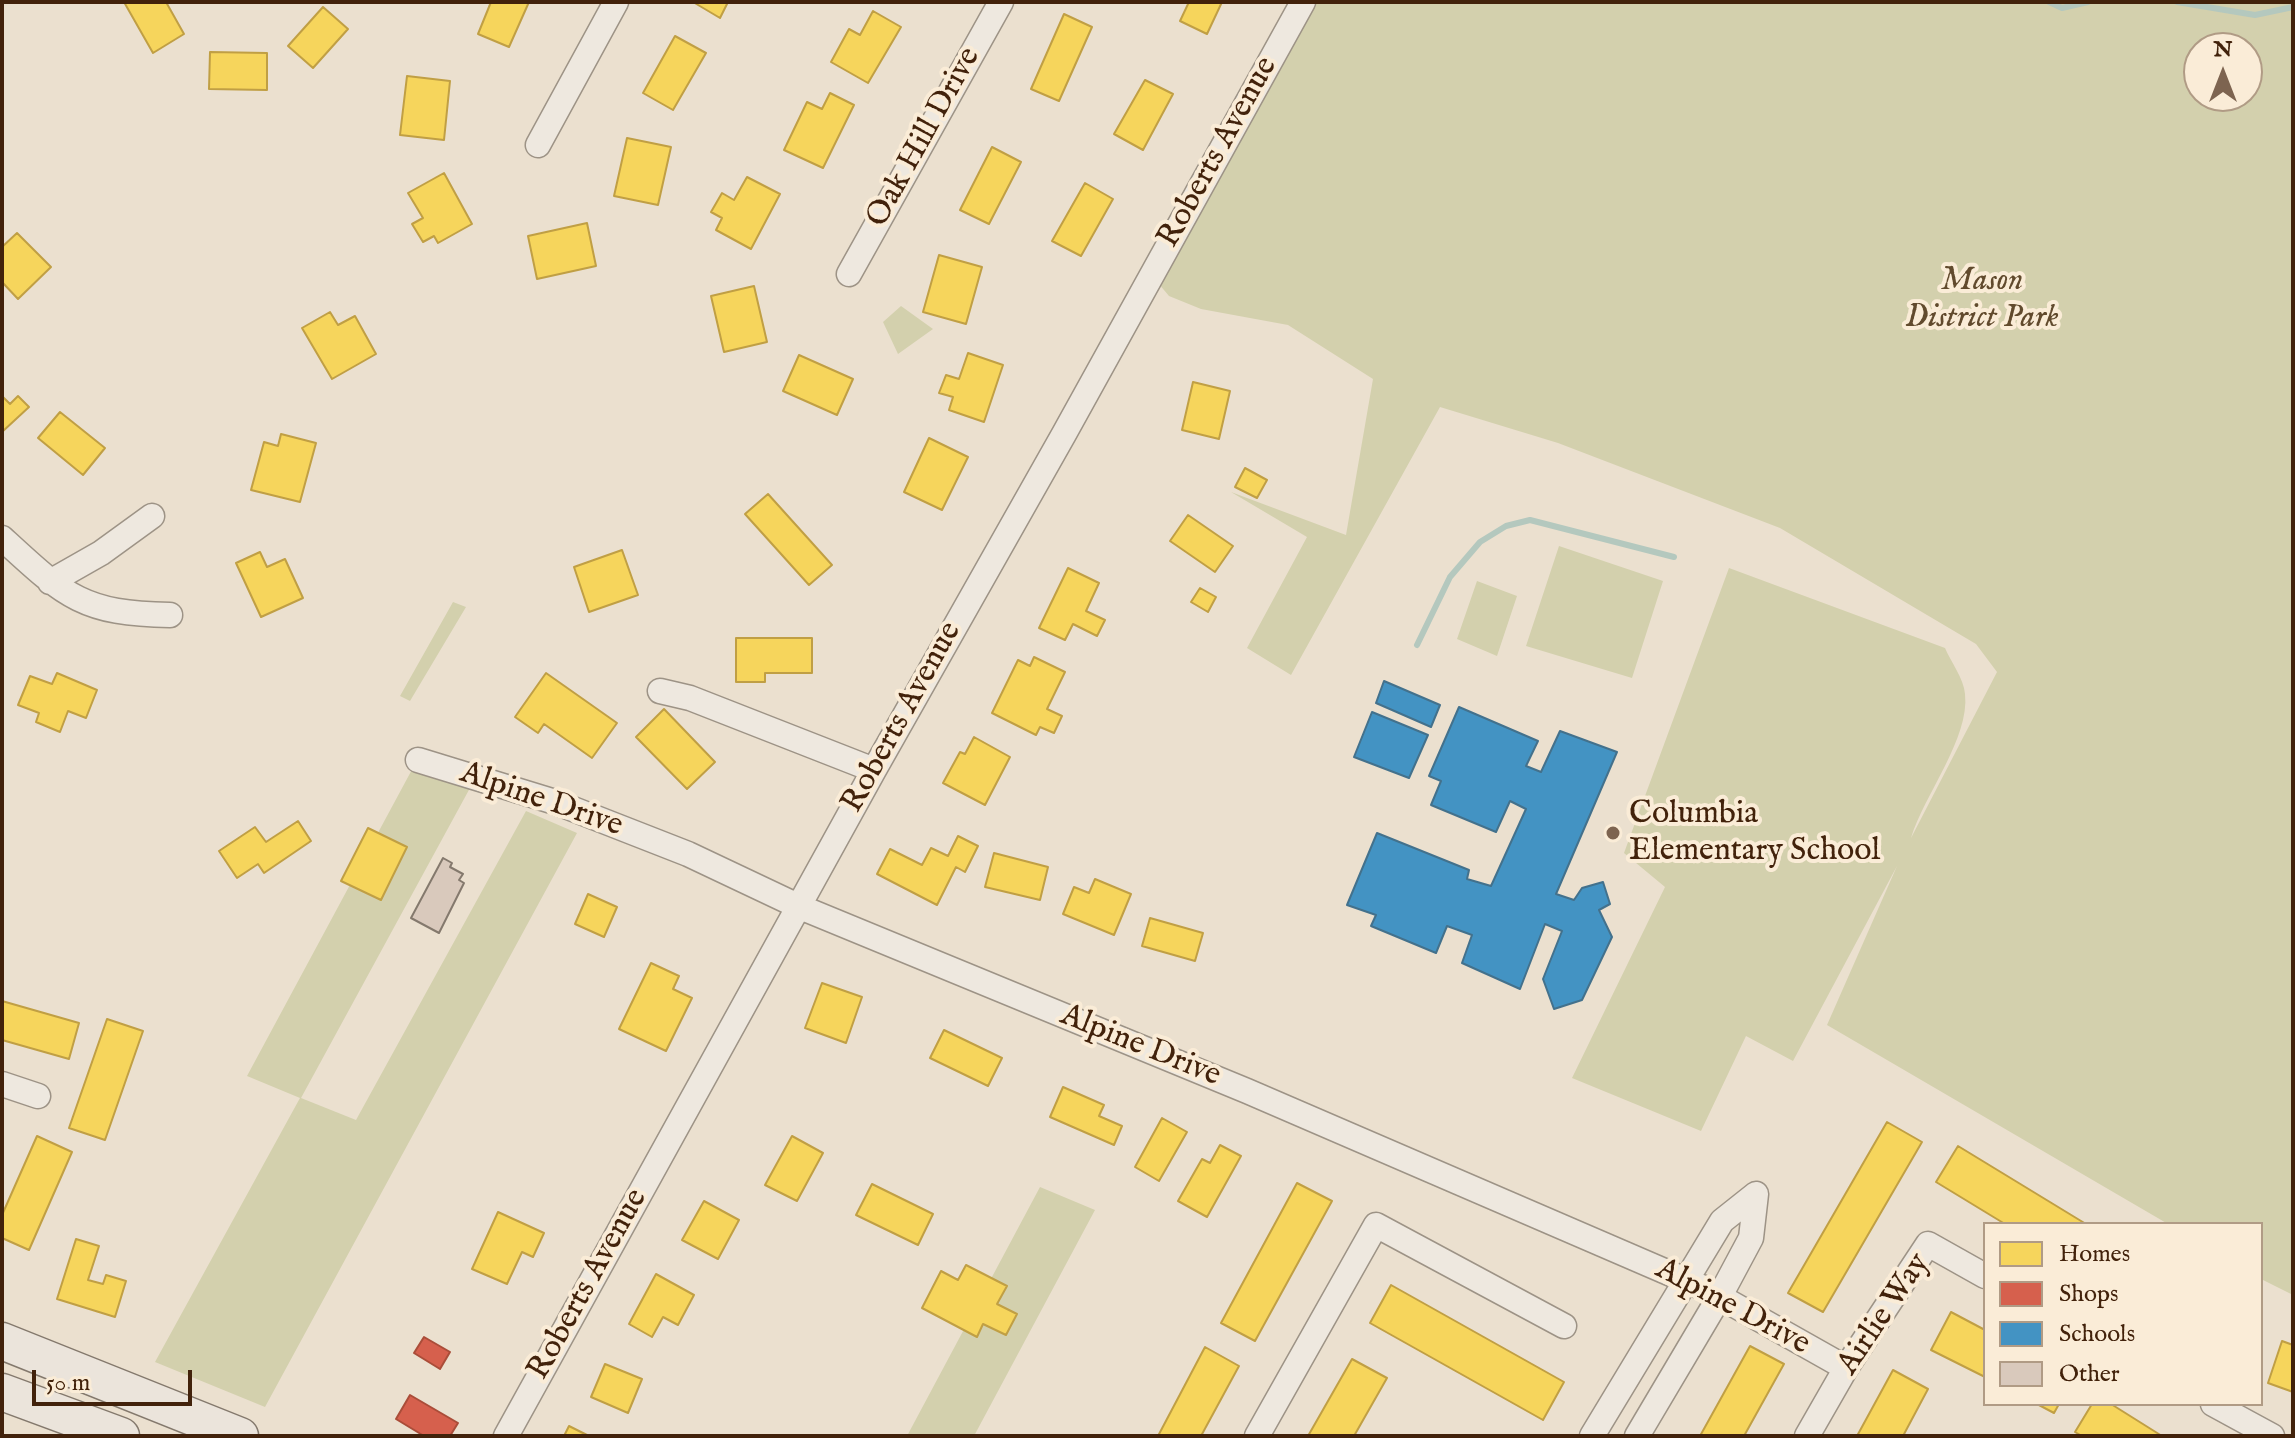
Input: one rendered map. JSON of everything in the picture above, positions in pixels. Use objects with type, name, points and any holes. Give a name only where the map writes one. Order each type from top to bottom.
[{"type":"main road","points":[[2,1341],[240,1436]]},
{"type":"main road","points":[[2,1392],[121,1436]]},
{"type":"street","points":[[538,145],[616,2]]},
{"type":"street","name":"Oak Hill Drive","points":[[849,274],[1001,2]]},
{"type":"street","name":"Roberts Avenue","points":[[506,1436],[1303,2]]},
{"type":"street","points":[[50,582],[101,553],[152,516]]},
{"type":"street","points":[[2,538],[50,582],[75,598],[100,609],[135,615],[170,615]]},
{"type":"street","points":[[660,691],[690,698],[874,770]]},
{"type":"street","name":"Alpine Drive","points":[[418,760],[555,802],[688,854],[800,907],[1233,1085],[1720,1296],[1846,1368]]},
{"type":"street","points":[[2,1084],[38,1096]]},
{"type":"street","points":[[1592,1436],[1722,1221],[1756,1194],[1751,1238],[1637,1436]]},
{"type":"street","points":[[1257,1436],[1376,1225],[1564,1326]]},
{"type":"street","name":"Airlie Way","points":[[1807,1436],[1846,1368],[1928,1244],[1983,1275]]},
{"type":"street","points":[[2216,1406],[2269,1436]]},
{"type":"green space","name":"Mason District Park","points":[[1310,2],[2293,2],[2293,1295],[2263,1280],[2263,1222],[2165,1222],[1827,1025],[1897,866],[1793,1061],[1746,1036],[1701,1131],[1572,1078],[1665,887],[1624,853],[1729,568],[1945,648],[1962,682],[1965,711],[1954,748],[1911,838],[1997,672],[1976,644],[1780,528],[1558,443],[1440,407],[1291,675],[1247,648],[1307,537],[1231,492],[1346,535],[1373,379],[1288,325],[1201,309],[1169,296],[1153,277],[1171,218],[1184,191],[1225,145],[1308,18]]},
{"type":"green space","points":[[901,306],[933,329],[898,354],[883,322]]},
{"type":"green space","points":[[1559,546],[1663,581],[1632,678],[1526,646]]},
{"type":"green space","points":[[1477,581],[1517,596],[1497,656],[1457,639]]},
{"type":"green space","points":[[453,602],[466,607],[410,701],[400,696]]},
{"type":"green space","points":[[415,764],[470,788],[301,1098],[356,1120],[526,811],[577,833],[265,1407],[155,1362],[300,1098],[247,1076]]},
{"type":"green space","points":[[1040,1187],[1095,1210],[974,1436],[907,1436]]},
{"type":"building: Homes","points":[[124,2],[166,2],[184,34],[153,53]]},
{"type":"building: Homes","points":[[491,2],[529,2],[509,47],[478,34]]},
{"type":"building: Homes","points":[[693,2],[728,2],[720,18]]},
{"type":"building: Homes","points":[[1189,2],[1222,2],[1207,34],[1180,21]]},
{"type":"building: Homes","points":[[323,7],[348,29],[313,68],[288,46]]},
{"type":"building: Homes","points":[[873,11],[901,27],[868,83],[831,62],[849,29],[860,35]]},
{"type":"building: Homes","points":[[1064,14],[1092,27],[1059,101],[1031,89]]},
{"type":"building: Homes","points":[[675,36],[706,53],[673,110],[643,93]]},
{"type":"building: Homes","points":[[210,52],[267,53],[267,90],[209,89]]},
{"type":"building: Homes","points":[[407,76],[450,81],[444,140],[400,135]]},
{"type":"building: Homes","points":[[1145,80],[1173,94],[1143,150],[1114,134]]},
{"type":"building: Homes","points":[[830,93],[854,105],[823,168],[784,150],[807,102],[822,109]]},
{"type":"building: Homes","points":[[627,138],[671,147],[658,205],[614,196]]},
{"type":"building: Homes","points":[[992,147],[1021,162],[989,224],[960,210]]},
{"type":"building: Homes","points":[[444,173],[472,224],[438,243],[434,236],[423,242],[412,224],[423,218],[408,193]]},
{"type":"building: Homes","points":[[747,177],[780,194],[751,249],[716,230],[722,218],[711,212],[722,193],[734,200]]},
{"type":"building: Homes","points":[[1085,183],[1113,199],[1081,256],[1052,241]]},
{"type":"building: Homes","points":[[587,223],[596,266],[537,279],[528,236]]},
{"type":"building: Homes","points":[[17,233],[51,267],[18,299],[2,282],[2,247]]},
{"type":"building: Homes","points":[[939,255],[982,267],[966,324],[923,312]]},
{"type":"building: Homes","points":[[754,286],[767,342],[724,352],[711,296]]},
{"type":"building: Homes","points":[[330,312],[338,325],[355,316],[376,354],[332,379],[302,328]]},
{"type":"building: Homes","points":[[968,353],[1003,365],[984,422],[949,410],[953,397],[939,393],[946,375],[959,379]]},
{"type":"building: Homes","points":[[799,355],[853,379],[837,415],[783,391]]},
{"type":"building: Homes","points":[[1193,382],[1230,391],[1219,439],[1182,430]]},
{"type":"building: Homes","points":[[2,396],[10,404],[18,396],[29,407],[2,432]]},
{"type":"building: Homes","points":[[60,412],[105,448],[83,475],[38,438]]},
{"type":"building: Homes","points":[[281,434],[316,443],[300,502],[251,490],[264,442],[278,446]]},
{"type":"building: Homes","points":[[929,438],[968,457],[942,510],[904,492]]},
{"type":"building: Homes","points":[[1245,468],[1267,480],[1257,498],[1235,487]]},
{"type":"building: Homes","points":[[768,494],[832,565],[809,585],[745,514]]},
{"type":"building: Homes","points":[[1188,515],[1233,546],[1215,572],[1170,541]]},
{"type":"building: Homes","points":[[622,550],[638,595],[589,612],[574,567]]},
{"type":"building: Homes","points":[[260,552],[267,567],[285,559],[303,598],[261,617],[236,563]]},
{"type":"building: Homes","points":[[1068,568],[1099,583],[1086,611],[1105,620],[1097,636],[1073,624],[1065,640],[1039,628]]},
{"type":"building: Homes","points":[[1200,588],[1216,597],[1208,612],[1191,602]]},
{"type":"building: Homes","points":[[736,638],[812,638],[812,673],[765,673],[765,682],[736,682]]},
{"type":"building: Homes","points":[[1034,657],[1065,672],[1047,709],[1062,716],[1054,733],[1040,727],[1036,735],[992,713],[1018,660],[1030,666]]},
{"type":"building: Homes","points":[[57,673],[97,690],[86,718],[68,711],[60,732],[36,722],[39,713],[18,705],[30,676],[52,684]]},
{"type":"building: Homes","points":[[546,673],[617,723],[592,758],[544,724],[538,733],[515,717]]},
{"type":"building: Homes","points":[[664,709],[715,762],[687,789],[636,737]]},
{"type":"building: Homes","points":[[974,737],[1010,757],[985,805],[943,783],[960,752],[965,754]]},
{"type":"building: Homes","points":[[298,821],[311,841],[264,873],[258,864],[237,878],[219,851],[255,827],[266,842]]},
{"type":"building: Homes","points":[[368,828],[407,847],[381,900],[341,881]]},
{"type":"building: Homes","points":[[958,836],[978,846],[965,872],[956,867],[937,905],[877,874],[890,849],[922,865],[931,848],[948,856]]},
{"type":"building: Homes","points":[[994,853],[1048,867],[1040,900],[985,887]]},
{"type":"building: Homes","points":[[1095,879],[1131,894],[1114,935],[1063,914],[1074,887],[1089,893]]},
{"type":"building: Homes","points":[[588,894],[617,907],[604,937],[575,924]]},
{"type":"building: Homes","points":[[1150,918],[1203,933],[1195,961],[1142,946]]},
{"type":"building: Homes","points":[[651,963],[679,976],[673,989],[692,998],[666,1051],[619,1029]]},
{"type":"building: Homes","points":[[822,983],[862,997],[846,1043],[805,1028]]},
{"type":"building: Homes","points":[[2,1001],[79,1023],[69,1059],[2,1040]]},
{"type":"building: Homes","points":[[107,1019],[143,1031],[105,1140],[69,1128]]},
{"type":"building: Homes","points":[[944,1030],[1002,1058],[988,1086],[930,1058]]},
{"type":"building: Homes","points":[[1063,1087],[1104,1105],[1099,1116],[1122,1126],[1114,1145],[1050,1117]]},
{"type":"building: Homes","points":[[1162,1118],[1187,1132],[1159,1181],[1135,1167]]},
{"type":"building: Homes","points":[[1887,1122],[1922,1142],[1823,1312],[1788,1293]]},
{"type":"building: Homes","points":[[37,1136],[72,1152],[29,1250],[2,1238],[2,1215]]},
{"type":"building: Homes","points":[[792,1136],[823,1153],[797,1201],[765,1185]]},
{"type":"building: Homes","points":[[1220,1145],[1241,1156],[1207,1217],[1178,1201],[1202,1159],[1210,1163]]},
{"type":"building: Homes","points":[[1958,1146],[2083,1222],[2002,1222],[1936,1182]]},
{"type":"building: Homes","points":[[1297,1183],[1332,1201],[1255,1341],[1221,1323]]},
{"type":"building: Homes","points":[[872,1184],[933,1214],[918,1245],[856,1215]]},
{"type":"building: Homes","points":[[704,1201],[739,1220],[718,1259],[682,1240]]},
{"type":"building: Homes","points":[[498,1212],[544,1233],[533,1257],[522,1252],[507,1284],[472,1269]]},
{"type":"building: Homes","points":[[76,1239],[99,1246],[88,1280],[103,1284],[106,1275],[126,1281],[115,1317],[57,1299]]},
{"type":"building: Homes","points":[[966,1265],[1007,1286],[997,1304],[1017,1314],[1006,1335],[983,1324],[977,1337],[922,1308],[941,1271],[958,1280]]},
{"type":"building: Homes","points":[[656,1274],[694,1295],[678,1325],[663,1317],[652,1337],[629,1324]]},
{"type":"building: Homes","points":[[1391,1285],[1564,1382],[1543,1420],[1370,1323]]},
{"type":"building: Homes","points":[[1951,1312],[1983,1329],[1983,1376],[1931,1350]]},
{"type":"building: Homes","points":[[2282,1341],[2293,1345],[2293,1392],[2268,1383]]},
{"type":"building: Homes","points":[[1750,1346],[1784,1364],[1744,1436],[1700,1436]]},
{"type":"building: Homes","points":[[1205,1347],[1239,1366],[1201,1436],[1158,1436]]},
{"type":"building: Homes","points":[[1352,1359],[1387,1378],[1354,1436],[1308,1436]]},
{"type":"building: Homes","points":[[605,1364],[642,1379],[628,1413],[591,1397]]},
{"type":"building: Homes","points":[[1893,1370],[1928,1389],[1903,1436],[1857,1436]]},
{"type":"building: Homes","points":[[2041,1406],[2058,1406],[2054,1413]]},
{"type":"building: Homes","points":[[2091,1406],[2114,1406],[2162,1436],[2082,1436],[2075,1432]]},
{"type":"building: Homes","points":[[569,1426],[589,1436],[564,1436]]},
{"type":"building: Shops","points":[[424,1337],[450,1352],[440,1369],[414,1353]]},
{"type":"building: Shops","points":[[410,1395],[458,1423],[450,1436],[424,1436],[396,1419]]},
{"type":"building: Schools","points":[[1384,681],[1440,705],[1431,727],[1376,703]]},
{"type":"building: Schools","points":[[1459,707],[1538,741],[1526,766],[1541,772],[1560,731],[1617,752],[1556,894],[1574,900],[1582,888],[1603,882],[1610,904],[1599,910],[1612,937],[1582,1000],[1554,1009],[1543,979],[1562,931],[1545,924],[1520,989],[1462,963],[1472,935],[1447,926],[1436,953],[1371,926],[1376,915],[1347,905],[1377,833],[1469,870],[1467,879],[1491,886],[1526,809],[1510,801],[1496,832],[1431,805],[1441,781],[1429,776]]},
{"type":"building: Schools","points":[[1372,712],[1428,735],[1409,778],[1354,757]]},
{"type":"building: Other","points":[[443,858],[452,863],[450,867],[463,874],[459,880],[464,883],[439,933],[411,918]]},
{"type":"waterway","points":[[2049,2],[2062,8],[2088,2]]},
{"type":"waterway","points":[[2177,2],[2255,15],[2293,7]]},
{"type":"waterway","points":[[1417,645],[1450,577],[1480,542],[1506,526],[1530,520],[1674,557]]},
{"type":"place","name":"Columbia Elementary School","points":[[1613,833]]}]
